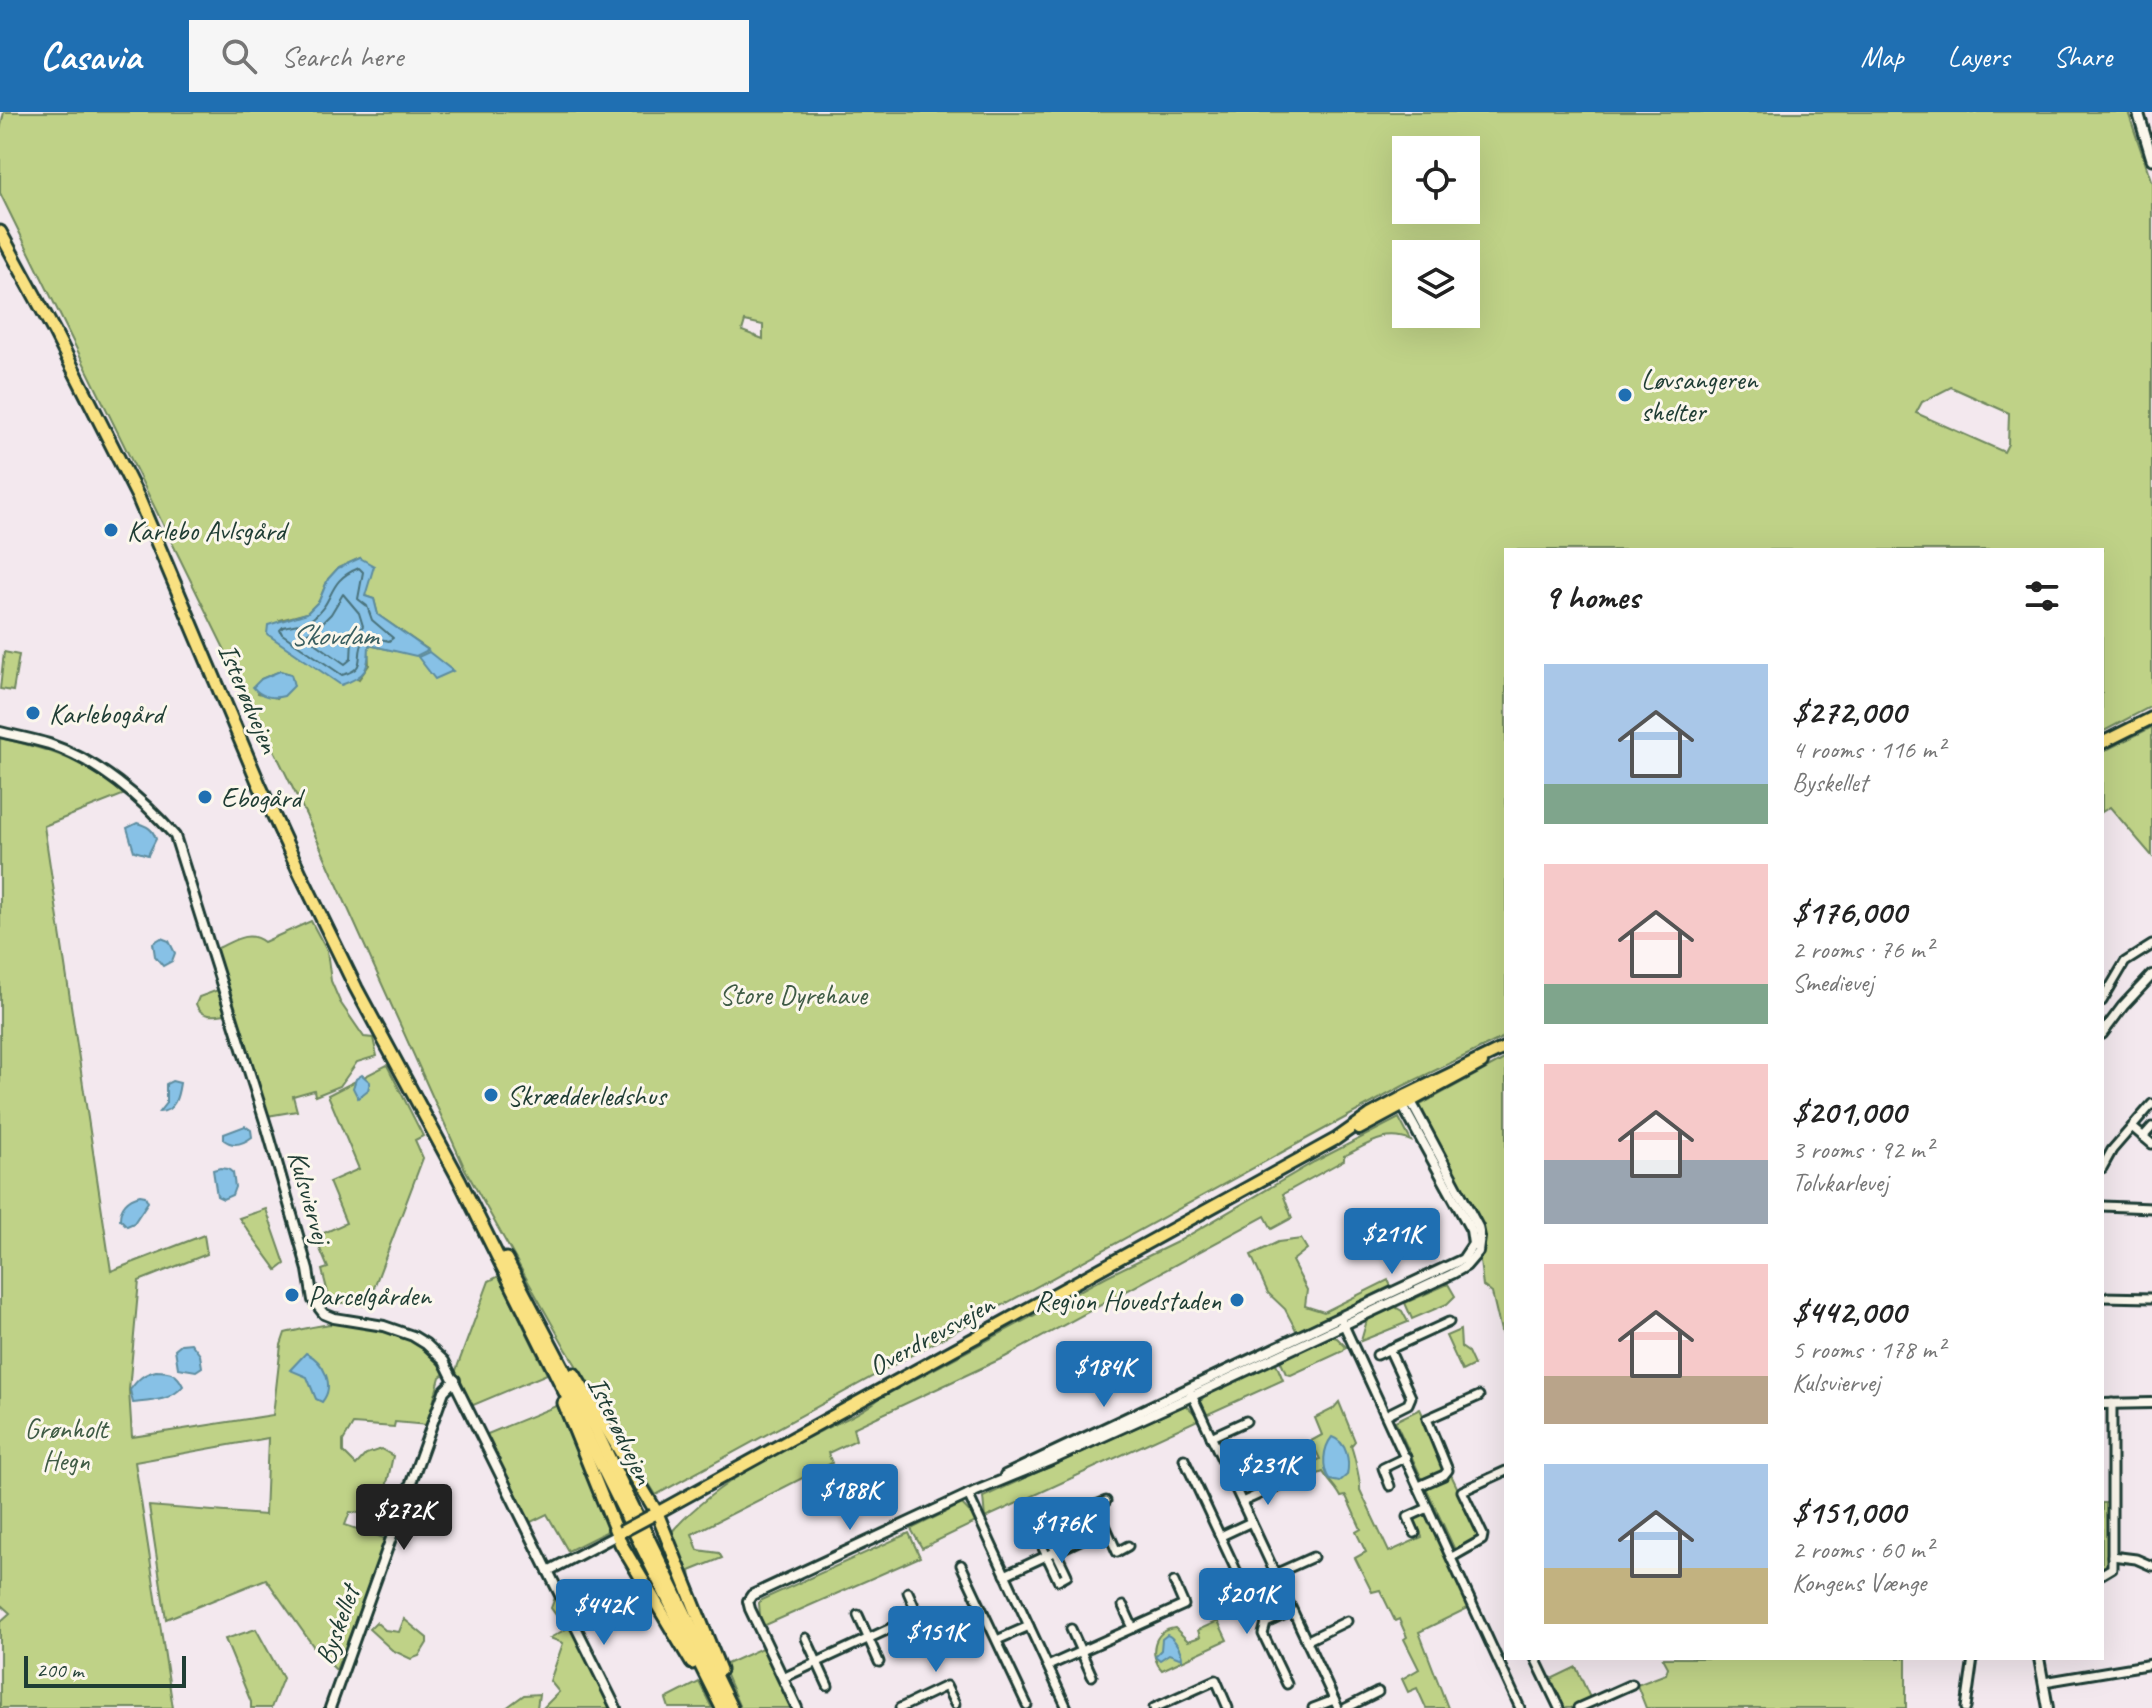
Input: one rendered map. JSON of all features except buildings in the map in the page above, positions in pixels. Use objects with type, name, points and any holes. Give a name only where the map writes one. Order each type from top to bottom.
[{"type":"highway","name":"Isterødvejen","points":[[0,232],[138,497],[259,784],[356,988],[459,1179],[720,1708]]},
{"type":"highway","name":"Isterødvejen","points":[[459,1179],[491,1230],[547,1335],[733,1708]]},
{"type":"highway","points":[[547,1335],[561,1352],[655,1514],[733,1708]]},
{"type":"highway","points":[[554,1368],[557,1385],[619,1533],[720,1708]]},
{"type":"main road","points":[[2138,112],[2152,159]]},
{"type":"main road","points":[[2104,742],[2152,718]]},
{"type":"main road","name":"Overdrevsvejen","points":[[619,1533],[1336,1139],[1370,1115],[1405,1101],[1504,1049]]},
{"type":"street","name":"Kulsviervej","points":[[0,732],[50,744],[74,754],[130,794],[175,836],[267,1128],[308,1270],[313,1300],[324,1314],[384,1326],[413,1336],[436,1352],[455,1380],[616,1708]]},
{"type":"street","points":[[2104,998],[2125,962],[2152,945]]},
{"type":"street","points":[[2104,1031],[2152,975]]},
{"type":"street","points":[[797,1708],[750,1609],[748,1601],[752,1595],[972,1492],[1029,1470],[1342,1322],[1463,1259],[1473,1244],[1471,1230],[1405,1101]]},
{"type":"street","points":[[2104,1164],[2112,1150],[2152,1104]]},
{"type":"street","points":[[2132,1127],[2152,1144]]},
{"type":"street","points":[[2143,1137],[2152,1127]]},
{"type":"street","points":[[2104,1206],[2152,1208]]},
{"type":"street","points":[[2104,1297],[2152,1298]]},
{"type":"street","points":[[1342,1322],[1520,1708]]},
{"type":"street","points":[[1377,1355],[1449,1322]]},
{"type":"street","points":[[1386,1415],[1408,1404],[1411,1397],[1389,1349]]},
{"type":"street","name":"Byskellet","points":[[330,1708],[444,1391],[455,1380]]},
{"type":"street","points":[[1190,1392],[1336,1704],[1313,1708]]},
{"type":"street","points":[[1419,1486],[1444,1475],[1448,1470],[1427,1419],[1479,1396]]},
{"type":"street","points":[[2104,1573],[2112,1568],[2107,1403],[2152,1403]]},
{"type":"street","points":[[1211,1437],[1246,1421]]},
{"type":"street","points":[[1390,1486],[1383,1468],[1406,1457]]},
{"type":"street","points":[[1184,1459],[1249,1598]]},
{"type":"street","points":[[1452,1557],[1482,1540],[1483,1535],[1462,1491],[1504,1472]]},
{"type":"street","points":[[1242,1502],[1282,1484]]},
{"type":"street","points":[[972,1492],[1005,1575],[1067,1708]]},
{"type":"street","points":[[1106,1501],[1096,1505],[1117,1552],[1128,1546]]},
{"type":"street","points":[[1415,1533],[1408,1517],[1428,1508]]},
{"type":"street","points":[[1221,1536],[1251,1522]]},
{"type":"street","points":[[1005,1575],[1106,1528]]},
{"type":"street","points":[[1045,1529],[1055,1551],[1067,1575],[1058,1580],[1036,1533],[1045,1529]]},
{"type":"street","name":"Overdrevsvejen","points":[[548,1571],[619,1533]]},
{"type":"street","points":[[2112,1556],[2136,1559],[2152,1566]]},
{"type":"street","points":[[1275,1574],[1313,1557]]},
{"type":"street","points":[[961,1565],[1027,1705]]},
{"type":"street","points":[[1048,1666],[1184,1605],[1174,1582]]},
{"type":"street","points":[[908,1592],[928,1638]]},
{"type":"street","points":[[1123,1606],[1133,1628]]},
{"type":"street","points":[[1287,1684],[1263,1634],[1266,1623],[1292,1611]]},
{"type":"street","points":[[858,1615],[879,1662]]},
{"type":"street","points":[[783,1678],[917,1616]]},
{"type":"street","points":[[1306,1641],[1347,1621]]},
{"type":"street","points":[[997,1640],[1029,1626]]},
{"type":"street","points":[[1071,1629],[1092,1676]]},
{"type":"street","points":[[806,1638],[828,1686]]},
{"type":"street","points":[[1496,1655],[1504,1652]]},
{"type":"street","points":[[1536,1660],[1559,1708]]},
{"type":"street","points":[[1966,1708],[1973,1660]]},
{"type":"street","points":[[2039,1660],[2048,1708]]},
{"type":"street","points":[[2044,1682],[2152,1664]]},
{"type":"street","points":[[1154,1708],[1216,1680],[1228,1708]]},
{"type":"street","points":[[1578,1708],[1632,1684]]},
{"type":"street","points":[[900,1708],[946,1686],[955,1704]]},
{"type":"street","points":[[1346,1708],[1378,1692]]},
{"type":"green space","name":"Store Dyrehave","points":[[4,112],[2128,112],[2152,183],[2152,706],[2104,731],[2104,548],[1504,548],[1504,1037],[1403,1086],[656,1495],[566,1349],[465,1169],[306,815],[0,193],[0,130]],"holes":[[[745,321],[763,325],[763,339],[742,331]],[[1951,387],[2009,413],[2008,444],[2004,452],[1916,413],[1922,402]],[[360,558],[365,596],[374,599],[378,615],[427,649],[416,655],[368,645],[369,665],[359,679],[280,620],[307,613],[319,601],[328,579],[338,568]],[[280,671],[291,674],[277,698],[258,693],[261,679]]]},
{"type":"green space","points":[[4,652],[19,655],[13,691],[0,689]]},
{"type":"green space","points":[[2152,727],[2152,856],[2110,807],[2104,811],[2104,751]]},
{"type":"green space","name":"Grønholt Hegn","points":[[0,738],[66,758],[110,782],[125,794],[44,826],[111,1271],[204,1235],[207,1254],[139,1281],[129,1390],[132,1437],[273,1415],[285,1333],[316,1326],[341,1324],[398,1335],[429,1353],[444,1374],[440,1377],[427,1425],[395,1422],[394,1427],[353,1424],[343,1441],[343,1452],[356,1465],[366,1454],[381,1449],[393,1456],[386,1488],[375,1486],[369,1514],[350,1512],[345,1525],[387,1539],[336,1670],[316,1650],[266,1579],[166,1619],[149,1506],[265,1515],[268,1438],[135,1462],[173,1708],[0,1708],[0,1622],[10,1613],[0,1604]]},
{"type":"green space","points":[[311,921],[327,951],[331,981],[340,1002],[364,1037],[373,1038],[377,1056],[357,1062],[340,1086],[315,1096],[314,1090],[293,1096],[297,1111],[267,1116],[216,949],[246,937],[264,942]]},
{"type":"green space","points":[[218,990],[226,1014],[201,1012],[196,1004],[199,997]]},
{"type":"green space","points":[[1504,1059],[1504,1344],[1492,1293],[1483,1286],[1480,1261],[1484,1234],[1420,1105]]},
{"type":"green space","points":[[387,1065],[423,1136],[415,1140],[423,1158],[367,1306],[330,1301],[322,1270],[328,1268],[315,1237],[346,1223],[329,1182],[359,1169],[328,1095]]},
{"type":"green space","points":[[1399,1118],[1411,1141],[1393,1137],[1369,1144],[1283,1194],[1292,1218],[1272,1229],[1265,1216],[1005,1357],[853,1428],[856,1440],[828,1453],[832,1463],[692,1534],[698,1550],[719,1553],[722,1558],[690,1571],[692,1587],[669,1535],[720,1488],[779,1452],[859,1412],[1107,1276],[1177,1242],[1314,1162]]},
{"type":"green space","points":[[266,1209],[285,1264],[277,1270],[239,1218]]},
{"type":"green space","points":[[1301,1239],[1307,1249],[1292,1261],[1307,1290],[1305,1306],[1324,1312],[1388,1280],[1391,1286],[1297,1332],[1285,1309],[1268,1293],[1251,1255],[1278,1242]]},
{"type":"green space","points":[[499,1276],[547,1374],[471,1406],[455,1373],[489,1281]]},
{"type":"green space","points":[[1448,1284],[1455,1296],[1447,1304],[1412,1319],[1405,1303]]},
{"type":"green space","points":[[1395,1307],[1402,1311],[1408,1322],[1361,1341],[1367,1320]]},
{"type":"green space","points":[[1460,1330],[1461,1347],[1468,1352],[1474,1365],[1462,1371],[1446,1336]]},
{"type":"green space","points":[[1330,1336],[1346,1347],[1343,1351],[1291,1375],[1286,1374],[1280,1360]]},
{"type":"green space","points":[[1275,1361],[1283,1380],[1206,1415],[1200,1403],[1206,1392]]},
{"type":"green space","points":[[1339,1402],[1355,1441],[1351,1446],[1360,1490],[1389,1552],[1422,1537],[1414,1518],[1425,1512],[1470,1607],[1419,1632],[1448,1708],[1426,1708],[1417,1688],[1408,1692],[1402,1679],[1419,1669],[1404,1639],[1407,1637],[1399,1619],[1395,1621],[1380,1590],[1372,1592],[1355,1558],[1366,1552],[1356,1532],[1361,1529],[1346,1496],[1341,1497],[1323,1472],[1285,1487],[1281,1479],[1320,1459],[1311,1441],[1322,1435],[1315,1418],[1333,1409]]},
{"type":"green space","points":[[561,1404],[609,1527],[606,1532],[568,1551],[547,1514],[529,1523],[485,1435]]},
{"type":"green space","points":[[1186,1405],[1200,1419],[985,1518],[983,1497]]},
{"type":"green space","points":[[1420,1409],[1481,1538],[1455,1550],[1395,1421]]},
{"type":"green space","points":[[2104,1503],[2109,1503],[2109,1565],[2104,1569]]},
{"type":"green space","points":[[962,1504],[978,1521],[922,1548],[911,1529]]},
{"type":"green space","points":[[909,1533],[920,1557],[761,1627],[761,1600]]},
{"type":"green space","points":[[556,1595],[612,1708],[543,1708],[559,1692],[550,1681],[563,1643],[550,1638],[566,1629],[551,1608]]},
{"type":"green space","points":[[404,1619],[427,1638],[419,1656],[411,1659],[392,1650],[369,1629],[376,1622],[385,1630],[399,1632]]},
{"type":"green space","points":[[1218,1621],[1227,1640],[1162,1670],[1154,1651],[1162,1633],[1175,1628],[1188,1641],[1200,1637],[1198,1630]]},
{"type":"green space","points":[[256,1629],[283,1678],[271,1708],[251,1708],[225,1639]]},
{"type":"green space","points":[[764,1647],[793,1708],[740,1708],[722,1666]]},
{"type":"green space","points":[[1664,1660],[1906,1660],[1906,1708],[1646,1708],[1637,1685],[1666,1674],[1668,1667]]},
{"type":"green space","points":[[1576,1667],[1591,1700],[1573,1708],[1562,1708],[1549,1680]]},
{"type":"green space","points":[[699,1682],[712,1708],[669,1708],[666,1699]]},
{"type":"green space","points":[[539,1694],[537,1708],[506,1708],[524,1695]]},
{"type":"water","name":"Skovdam","points":[[360,558],[374,566],[365,596],[374,599],[378,615],[428,650],[416,656],[369,645],[364,671],[341,685],[267,634],[268,625],[307,613],[319,601],[328,579],[338,568]]},
{"type":"water","points":[[429,652],[453,671],[435,679],[418,657]]},
{"type":"water","points":[[280,671],[291,674],[294,686],[284,696],[267,696],[253,687],[261,679]]},
{"type":"water","points":[[137,823],[149,828],[156,839],[148,855],[134,851],[127,828]]},
{"type":"water","points":[[161,938],[169,941],[175,953],[172,961],[163,966],[155,956],[153,943]]},
{"type":"water","points":[[362,1075],[370,1082],[368,1090],[358,1098],[353,1088],[356,1079]]},
{"type":"water","points":[[172,1081],[180,1083],[177,1098],[169,1109],[159,1112],[166,1103],[166,1084]]},
{"type":"water","points":[[245,1126],[251,1130],[252,1137],[249,1139],[234,1144],[224,1140],[224,1134]]},
{"type":"water","points":[[220,1168],[233,1173],[235,1187],[232,1195],[223,1199],[217,1196],[213,1170]]},
{"type":"water","points":[[145,1196],[148,1202],[134,1223],[127,1226],[120,1219],[121,1210],[128,1200]]},
{"type":"water","points":[[191,1343],[200,1355],[202,1367],[196,1371],[178,1368],[175,1349],[181,1344]]},
{"type":"water","points":[[306,1353],[318,1362],[326,1374],[328,1388],[322,1402],[316,1399],[307,1377],[290,1370]]},
{"type":"water","points":[[156,1371],[172,1374],[183,1386],[167,1397],[133,1403],[130,1390],[141,1378]]},
{"type":"water","points":[[1332,1437],[1341,1443],[1348,1458],[1347,1475],[1339,1482],[1330,1480],[1324,1464]]},
{"type":"water","points":[[1167,1635],[1177,1645],[1182,1659],[1169,1654],[1160,1660],[1155,1656]]},
{"type":"place","name":"Løvsangeren shelter","points":[[1625,395]]},
{"type":"place","name":"Karlebo Avlsgård","points":[[111,530]]},
{"type":"place","name":"Karlebogård","points":[[33,713]]},
{"type":"place","name":"Ebogård","points":[[205,797]]},
{"type":"place","name":"Skrædderledshus","points":[[491,1095]]},
{"type":"place","name":"Parcelgården","points":[[292,1295]]},
{"type":"place","name":"Region Hovedstaden","points":[[1237,1300]]}]
